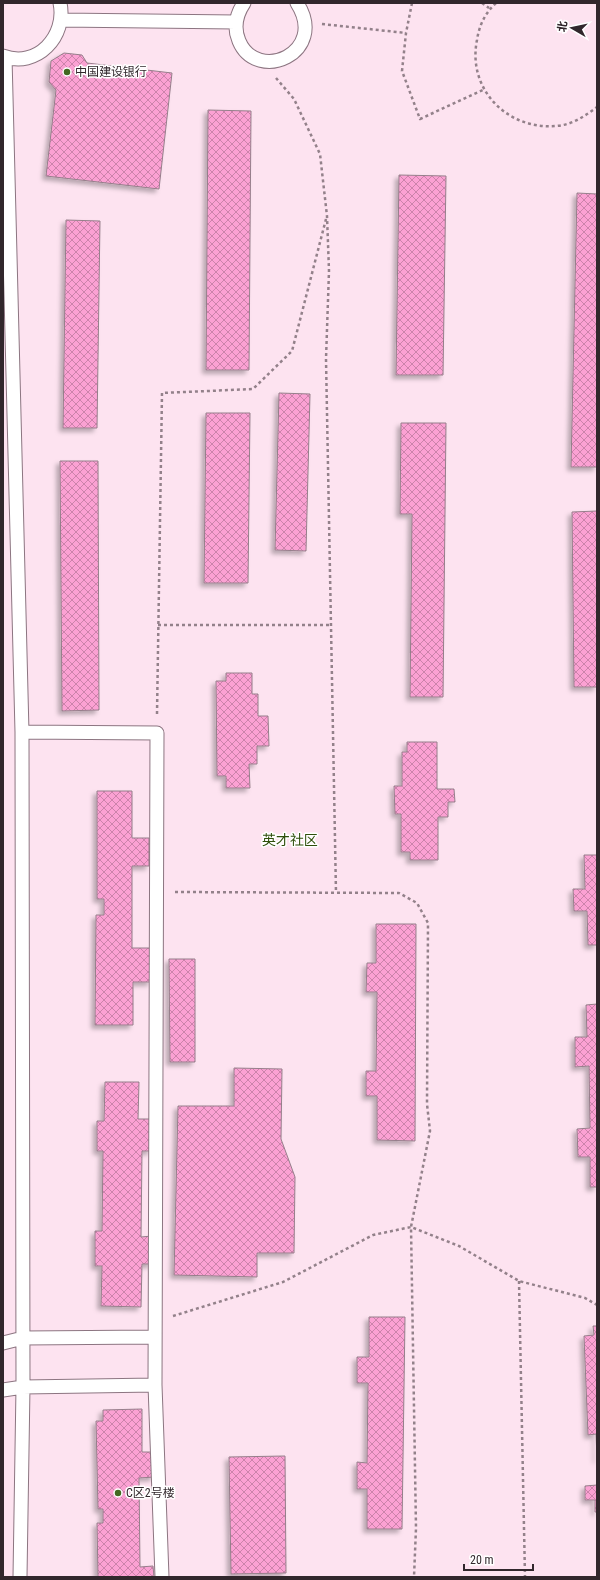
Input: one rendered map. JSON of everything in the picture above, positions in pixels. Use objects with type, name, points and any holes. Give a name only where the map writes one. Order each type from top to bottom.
[{"type":"lane","points":[[20,1577],[23,1387],[22,732],[4,57],[20,58],[35,55],[48,46],[57,34],[61,20],[60,3]]},
{"type":"lane","points":[[244,3],[238,11],[236,22],[236,35],[241,46],[250,55],[261,60],[272,62],[283,59],[293,53],[301,45],[305,34],[305,23],[302,12],[297,3]]},
{"type":"lane","points":[[61,20],[236,22]]},
{"type":"lane","points":[[22,732],[157,733],[155,1337],[162,1577]]},
{"type":"lane","points":[[3,1343],[23,1338],[155,1337]]},
{"type":"lane","points":[[3,1390],[23,1387],[156,1384]]},
{"type":"path","points":[[412,3],[406,33],[402,71],[420,119],[485,89]]},
{"type":"path","points":[[482,3],[490,9]]},
{"type":"path","points":[[496,3],[490,9],[479,29],[474,52],[478,77],[490,99],[509,116],[532,126],[557,126],[581,119],[597,107]]},
{"type":"path","points":[[305,23],[406,33]]},
{"type":"path","points":[[261,60],[294,99],[320,154],[327,216],[329,271],[326,359],[336,893]]},
{"type":"path","points":[[157,733],[162,394],[253,389],[292,351],[327,216]]},
{"type":"path","points":[[158,625],[331,625]]},
{"type":"path","points":[[156,892],[399,893],[417,903],[428,923],[427,1104],[430,1132],[411,1227],[416,1528],[414,1577]]},
{"type":"path","points":[[155,1322],[283,1282],[373,1236],[411,1227],[459,1246],[519,1281],[585,1298],[597,1305]]},
{"type":"path","points":[[519,1281],[525,1577]]},
{"type":"building","points":[[64,53],[82,55],[87,63],[172,73],[159,189],[46,176],[56,90],[49,82],[51,61]]},
{"type":"building","points":[[208,110],[251,111],[249,370],[206,370]]},
{"type":"building","points":[[399,175],[446,176],[443,375],[396,375]]},
{"type":"building","points":[[577,193],[597,194],[597,467],[571,467]]},
{"type":"building","points":[[66,220],[100,221],[97,428],[63,428]]},
{"type":"building","points":[[279,393],[310,394],[306,551],[275,550]]},
{"type":"building","points":[[206,413],[250,413],[248,583],[204,583]]},
{"type":"building","points":[[401,423],[446,423],[443,697],[410,697],[412,514],[400,514]]},
{"type":"building","points":[[60,461],[98,461],[99,710],[62,711]]},
{"type":"building","points":[[597,511],[597,687],[574,687],[572,512]]},
{"type":"building","points":[[226,673],[252,673],[252,694],[258,694],[258,716],[268,716],[269,746],[257,746],[257,764],[249,764],[250,788],[226,788],[226,776],[217,776],[216,681],[226,681]]},
{"type":"building","points":[[407,742],[437,742],[437,789],[454,789],[455,802],[448,802],[448,817],[438,817],[438,860],[410,860],[410,852],[401,852],[401,814],[395,814],[394,786],[402,786],[402,752],[407,752]]},
{"type":"building","points":[[97,791],[132,791],[132,838],[149,838],[149,866],[132,866],[132,948],[151,948],[151,982],[133,982],[133,1025],[95,1025],[96,915],[104,915],[104,899],[97,899]]},
{"type":"building","points":[[584,855],[597,855],[597,945],[588,945],[587,911],[574,911],[573,889],[585,889]]},
{"type":"building","points":[[376,924],[416,924],[415,1141],[377,1140],[377,1096],[366,1096],[366,1071],[376,1071],[377,992],[366,992],[367,963],[376,963]]},
{"type":"building","points":[[169,959],[195,959],[195,1062],[170,1062]]},
{"type":"building","points":[[597,1004],[597,1187],[590,1187],[590,1157],[578,1157],[577,1129],[590,1128],[589,1066],[575,1067],[575,1037],[587,1037],[586,1005]]},
{"type":"building","points":[[234,1068],[282,1069],[281,1139],[295,1177],[294,1253],[257,1253],[257,1277],[174,1275],[178,1106],[234,1106]]},
{"type":"building","points":[[105,1082],[139,1082],[138,1119],[151,1119],[151,1151],[142,1151],[141,1237],[152,1236],[152,1264],[142,1264],[141,1307],[101,1306],[102,1266],[95,1266],[95,1231],[102,1231],[103,1151],[97,1151],[97,1121],[104,1121]]},
{"type":"building","points":[[369,1317],[405,1317],[402,1529],[367,1529],[367,1489],[357,1489],[357,1462],[367,1463],[368,1383],[357,1383],[357,1357],[369,1357]]},
{"type":"building","points":[[593,1326],[597,1326],[597,1460],[596,1434],[588,1435],[584,1336],[594,1335]]},
{"type":"building","name":"C区2号楼","points":[[142,1409],[142,1452],[153,1452],[154,1477],[139,1478],[140,1567],[153,1566],[154,1577],[98,1577],[97,1523],[103,1523],[103,1509],[98,1509],[96,1421],[103,1421],[103,1410]]},
{"type":"building","points":[[285,1456],[286,1573],[231,1574],[229,1457]]},
{"type":"building","points":[[597,1485],[597,1512],[595,1512],[595,1500],[585,1500],[585,1486]]},
{"type":"place","name":"中国建设银行","points":[[67,72]]},
{"type":"place","name":"C区2号楼","points":[[118,1493]]},
{"type":"district","name":"英才社区","points":[[290,840]]}]
